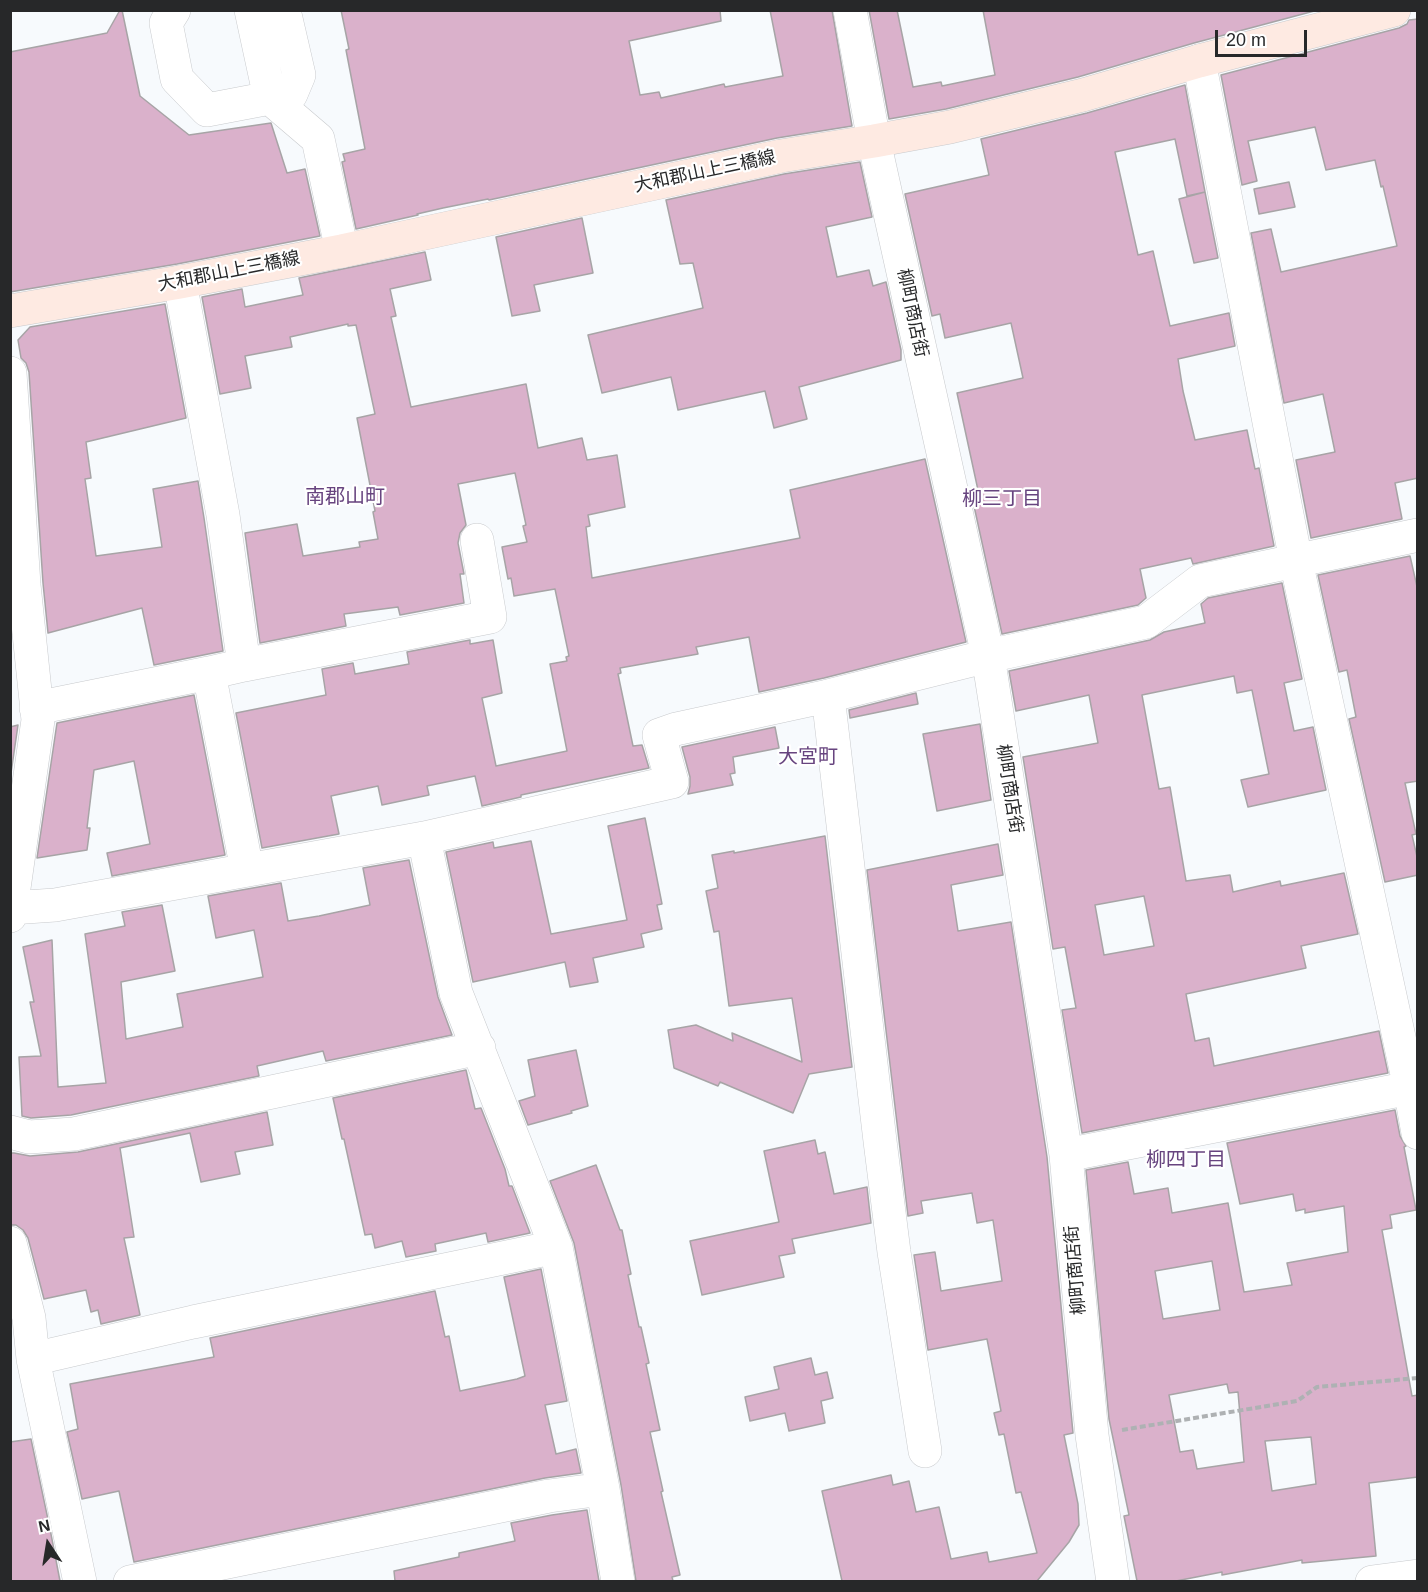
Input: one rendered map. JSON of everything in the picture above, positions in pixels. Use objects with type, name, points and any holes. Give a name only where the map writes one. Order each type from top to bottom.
[{"type":"main road","name":"大和郡山上三橋線","points":[[10,311],[342,251],[781,156],[950,127],[1083,95],[1199,61],[1394,10]]},
{"type":"street","points":[[174,10],[166,23],[177,79],[207,111],[291,94],[298,75],[284,10]]},
{"type":"street","points":[[251,10],[270,98],[318,139],[342,251]]},
{"type":"street","name":"柳町商店街","points":[[850,10],[874,141],[988,656],[1066,1155],[1108,1580]]},
{"type":"street","points":[[1199,61],[1296,561],[1418,1132]]},
{"type":"street","points":[[180,282],[223,515],[244,665]]},
{"type":"street","points":[[10,373],[24,585],[38,720],[10,916]]},
{"type":"street","points":[[11,908],[55,905],[424,838],[672,782],[659,735],[676,729],[828,696],[988,656],[1146,622],[1200,581],[1418,535]]},
{"type":"street","points":[[36,708],[490,617],[477,540]]},
{"type":"street","points":[[208,673],[247,870]]},
{"type":"street","points":[[828,696],[878,1130],[894,1252],[925,1451]]},
{"type":"street","points":[[424,838],[456,993],[556,1247],[603,1489],[618,1581]]},
{"type":"street","points":[[10,1132],[29,1137],[74,1134],[479,1048]]},
{"type":"street","points":[[1066,1155],[1410,1088]]},
{"type":"street","points":[[10,1243],[29,1318],[33,1359],[80,1581]]},
{"type":"street","points":[[33,1359],[205,1320],[556,1247]]},
{"type":"street","points":[[130,1581],[549,1496],[603,1489]]},
{"type":"street","points":[[1372,1581],[1418,1576]]},
{"type":"path","points":[[1092,1435],[1297,1401],[1317,1387],[1418,1377]]},
{"type":"building","points":[[122,10],[140,96],[189,135],[271,123],[287,173],[305,169],[320,236],[177,264],[10,292],[10,52],[107,33]]},
{"type":"building","points":[[341,10],[720,10],[721,21],[629,41],[640,95],[659,92],[661,98],[724,84],[725,87],[783,76],[770,10],[832,10],[852,126],[777,138],[443,208],[356,229],[342,162],[345,161],[343,154],[365,149],[346,50],[349,49]]},
{"type":"building","points":[[869,10],[897,10],[913,87],[941,82],[942,86],[995,75],[983,10],[1318,10],[1078,77],[946,109],[889,119]]},
{"type":"building","points":[[1418,19],[1418,478],[1395,483],[1402,519],[1311,538],[1296,460],[1335,452],[1323,394],[1284,403],[1251,233],[1271,229],[1281,272],[1397,246],[1375,160],[1326,170],[1315,127],[1248,141],[1257,181],[1242,185],[1221,75],[1399,28],[1407,24],[1409,20]]},
{"type":"building","points":[[1185,85],[1205,192],[1187,196],[1175,139],[1115,152],[1138,255],[1153,251],[1170,326],[1229,313],[1235,346],[1178,359],[1183,391],[1195,440],[1247,430],[1255,469],[1259,468],[1274,546],[1193,564],[1191,558],[1140,569],[1146,598],[1138,605],[1002,634],[974,506],[981,504],[957,393],[1023,378],[1011,323],[945,338],[940,314],[932,316],[905,194],[989,175],[981,139],[1087,113]]},
{"type":"building","points":[[860,162],[872,217],[826,227],[837,277],[869,270],[873,286],[886,282],[901,350],[901,360],[799,387],[807,419],[774,428],[765,391],[678,410],[671,377],[602,393],[588,335],[703,308],[693,263],[680,264],[666,200],[784,174]]},
{"type":"building","points":[[1289,182],[1295,207],[1259,214],[1254,189]]},
{"type":"building","points":[[1205,192],[1218,258],[1194,263],[1179,199]]},
{"type":"building","points":[[582,218],[593,273],[534,285],[540,311],[512,316],[496,237]]},
{"type":"building","points":[[425,252],[431,280],[390,289],[396,316],[391,317],[411,407],[526,384],[538,448],[582,438],[587,460],[617,455],[625,507],[588,515],[590,526],[586,527],[592,578],[800,538],[790,490],[925,459],[966,642],[759,692],[749,637],[696,647],[698,654],[620,668],[621,673],[618,674],[633,746],[642,745],[649,768],[521,795],[521,797],[482,806],[475,776],[427,786],[429,795],[382,805],[378,786],[331,796],[339,834],[262,848],[236,713],[326,695],[322,669],[353,663],[355,674],[409,664],[407,652],[470,640],[470,644],[493,640],[502,693],[482,698],[496,766],[567,751],[550,664],[567,661],[566,657],[569,656],[555,589],[514,596],[502,547],[527,542],[523,526],[526,525],[515,473],[458,484],[466,525],[460,533],[458,543],[464,574],[460,574],[464,603],[400,615],[398,607],[344,614],[346,626],[260,643],[245,533],[297,524],[303,556],[360,547],[359,542],[378,539],[373,512],[375,511],[357,418],[375,414],[356,325],[348,326],[348,324],[290,337],[292,347],[245,356],[251,388],[220,394],[202,297],[242,289],[245,307],[303,295],[299,278]]},
{"type":"building","points":[[165,304],[186,418],[86,442],[91,478],[85,479],[96,556],[162,547],[153,489],[198,481],[223,651],[154,665],[142,608],[48,633],[29,372],[26,363],[21,358],[18,340],[30,327]]},
{"type":"building","points":[[1410,556],[1418,591],[1418,781],[1405,783],[1416,834],[1412,835],[1418,861],[1418,875],[1385,882],[1349,719],[1356,717],[1347,670],[1339,672],[1318,575]]},
{"type":"building","points":[[1282,583],[1302,679],[1284,683],[1294,731],[1313,727],[1326,790],[1248,807],[1241,780],[1269,774],[1252,690],[1237,693],[1234,676],[1142,695],[1159,789],[1170,787],[1186,881],[1230,875],[1233,892],[1280,881],[1281,886],[1344,873],[1358,934],[1301,946],[1306,968],[1186,994],[1195,1041],[1209,1038],[1214,1066],[1379,1031],[1388,1073],[1082,1133],[1062,1010],[1076,1008],[1065,947],[1053,949],[1023,757],[1098,743],[1089,695],[1016,711],[1009,671],[1150,640],[1164,632],[1205,623],[1201,604],[1208,598]],"holes":[[[1144,896],[1154,946],[1104,955],[1095,905]]]},
{"type":"building","points":[[916,693],[918,704],[850,718],[849,710]]},
{"type":"building","points":[[194,695],[225,855],[112,876],[107,853],[150,844],[134,761],[94,770],[87,828],[90,828],[87,850],[37,858],[57,723]]},
{"type":"building","points":[[980,724],[991,800],[937,811],[923,734]]},
{"type":"building","points":[[18,725],[10,780],[10,727]]},
{"type":"building","points":[[775,727],[779,748],[733,757],[735,773],[730,774],[733,785],[688,794],[690,777],[682,747]]},
{"type":"building","points":[[645,818],[662,904],[657,905],[662,929],[641,934],[644,947],[593,958],[598,982],[570,987],[565,962],[473,982],[446,852],[493,842],[494,848],[531,841],[551,934],[627,920],[608,826]]},
{"type":"building","points":[[825,836],[852,1067],[809,1074],[793,1113],[720,1082],[718,1086],[674,1068],[668,1030],[696,1025],[733,1041],[732,1033],[802,1062],[792,998],[729,1006],[719,931],[714,932],[706,891],[718,888],[712,855]]},
{"type":"building","points":[[998,844],[1003,875],[951,885],[958,931],[1011,922],[1047,1157],[1073,1433],[1064,1435],[1078,1504],[1079,1525],[1069,1542],[1037,1581],[842,1581],[822,1491],[891,1475],[893,1485],[909,1481],[916,1512],[939,1507],[951,1559],[987,1552],[989,1562],[1037,1553],[1021,1492],[1016,1493],[1004,1434],[999,1435],[994,1413],[1001,1411],[987,1339],[928,1350],[914,1255],[935,1252],[941,1291],[1002,1281],[993,1220],[977,1223],[972,1193],[921,1201],[923,1213],[908,1216],[867,870]]},
{"type":"building","points":[[409,860],[438,997],[452,1035],[326,1061],[323,1051],[257,1066],[259,1076],[71,1115],[31,1118],[22,1116],[19,1057],[41,1056],[30,1002],[34,1002],[23,947],[52,940],[58,1087],[106,1083],[85,934],[125,926],[122,912],[162,905],[175,971],[121,982],[126,1039],[183,1027],[177,994],[263,977],[254,930],[216,938],[208,896],[281,883],[288,921],[319,916],[370,905],[363,868]]},
{"type":"building","points":[[576,1050],[588,1106],[571,1111],[572,1113],[528,1125],[519,1101],[535,1096],[528,1060]]},
{"type":"building","points":[[466,1070],[475,1109],[481,1108],[505,1169],[509,1186],[512,1186],[530,1233],[488,1242],[486,1233],[435,1244],[436,1251],[406,1257],[402,1241],[375,1248],[372,1234],[365,1235],[333,1098]]},
{"type":"building","points":[[1395,1110],[1400,1136],[1406,1146],[1404,1147],[1416,1210],[1390,1215],[1392,1228],[1382,1230],[1412,1396],[1418,1395],[1418,1477],[1369,1483],[1376,1556],[1302,1563],[1302,1560],[1176,1581],[1137,1581],[1124,1516],[1129,1515],[1109,1419],[1086,1170],[1128,1162],[1134,1194],[1168,1188],[1172,1213],[1228,1203],[1244,1292],[1292,1285],[1287,1263],[1348,1252],[1344,1206],[1305,1213],[1305,1209],[1296,1211],[1293,1194],[1240,1204],[1227,1143]],"holes":[[[1212,1261],[1220,1310],[1163,1319],[1155,1271]],[[1227,1384],[1229,1393],[1238,1392],[1244,1462],[1197,1469],[1193,1450],[1180,1452],[1169,1395]],[[1311,1437],[1316,1484],[1272,1491],[1265,1441]]]},
{"type":"building","points":[[267,1112],[273,1145],[235,1152],[240,1174],[201,1182],[190,1133],[120,1148],[134,1237],[124,1238],[140,1315],[101,1324],[98,1310],[91,1312],[86,1290],[44,1299],[28,1238],[23,1230],[16,1225],[10,1225],[10,1153],[30,1156],[78,1152]]},
{"type":"building","points":[[815,1140],[818,1154],[825,1152],[834,1194],[867,1187],[871,1223],[792,1239],[795,1253],[779,1256],[784,1277],[702,1295],[690,1241],[779,1222],[764,1151]]},
{"type":"building","points":[[596,1165],[620,1230],[622,1230],[631,1274],[628,1275],[649,1363],[646,1364],[660,1430],[650,1432],[680,1575],[672,1577],[673,1581],[636,1581],[621,1485],[574,1243],[550,1181]]},
{"type":"building","points":[[541,1269],[567,1401],[545,1405],[556,1454],[576,1449],[581,1473],[545,1478],[134,1562],[119,1491],[82,1499],[67,1432],[78,1429],[70,1384],[214,1357],[210,1338],[435,1291],[445,1337],[449,1336],[460,1391],[517,1379],[525,1376],[504,1277]]},
{"type":"building","points":[[811,1358],[815,1375],[827,1372],[833,1398],[821,1401],[825,1423],[789,1431],[785,1413],[750,1421],[745,1397],[779,1389],[774,1367]]},
{"type":"building","points":[[31,1439],[60,1581],[10,1581],[10,1442]]},
{"type":"building","points":[[587,1510],[599,1581],[395,1581],[394,1571],[459,1557],[459,1553],[515,1541],[511,1523]]},
{"type":"district","name":"南郡山町","points":[[345,497]]},
{"type":"district","name":"柳三丁目","points":[[1002,499]]},
{"type":"district","name":"大宮町","points":[[808,757]]},
{"type":"district","name":"柳四丁目","points":[[1186,1160]]}]
